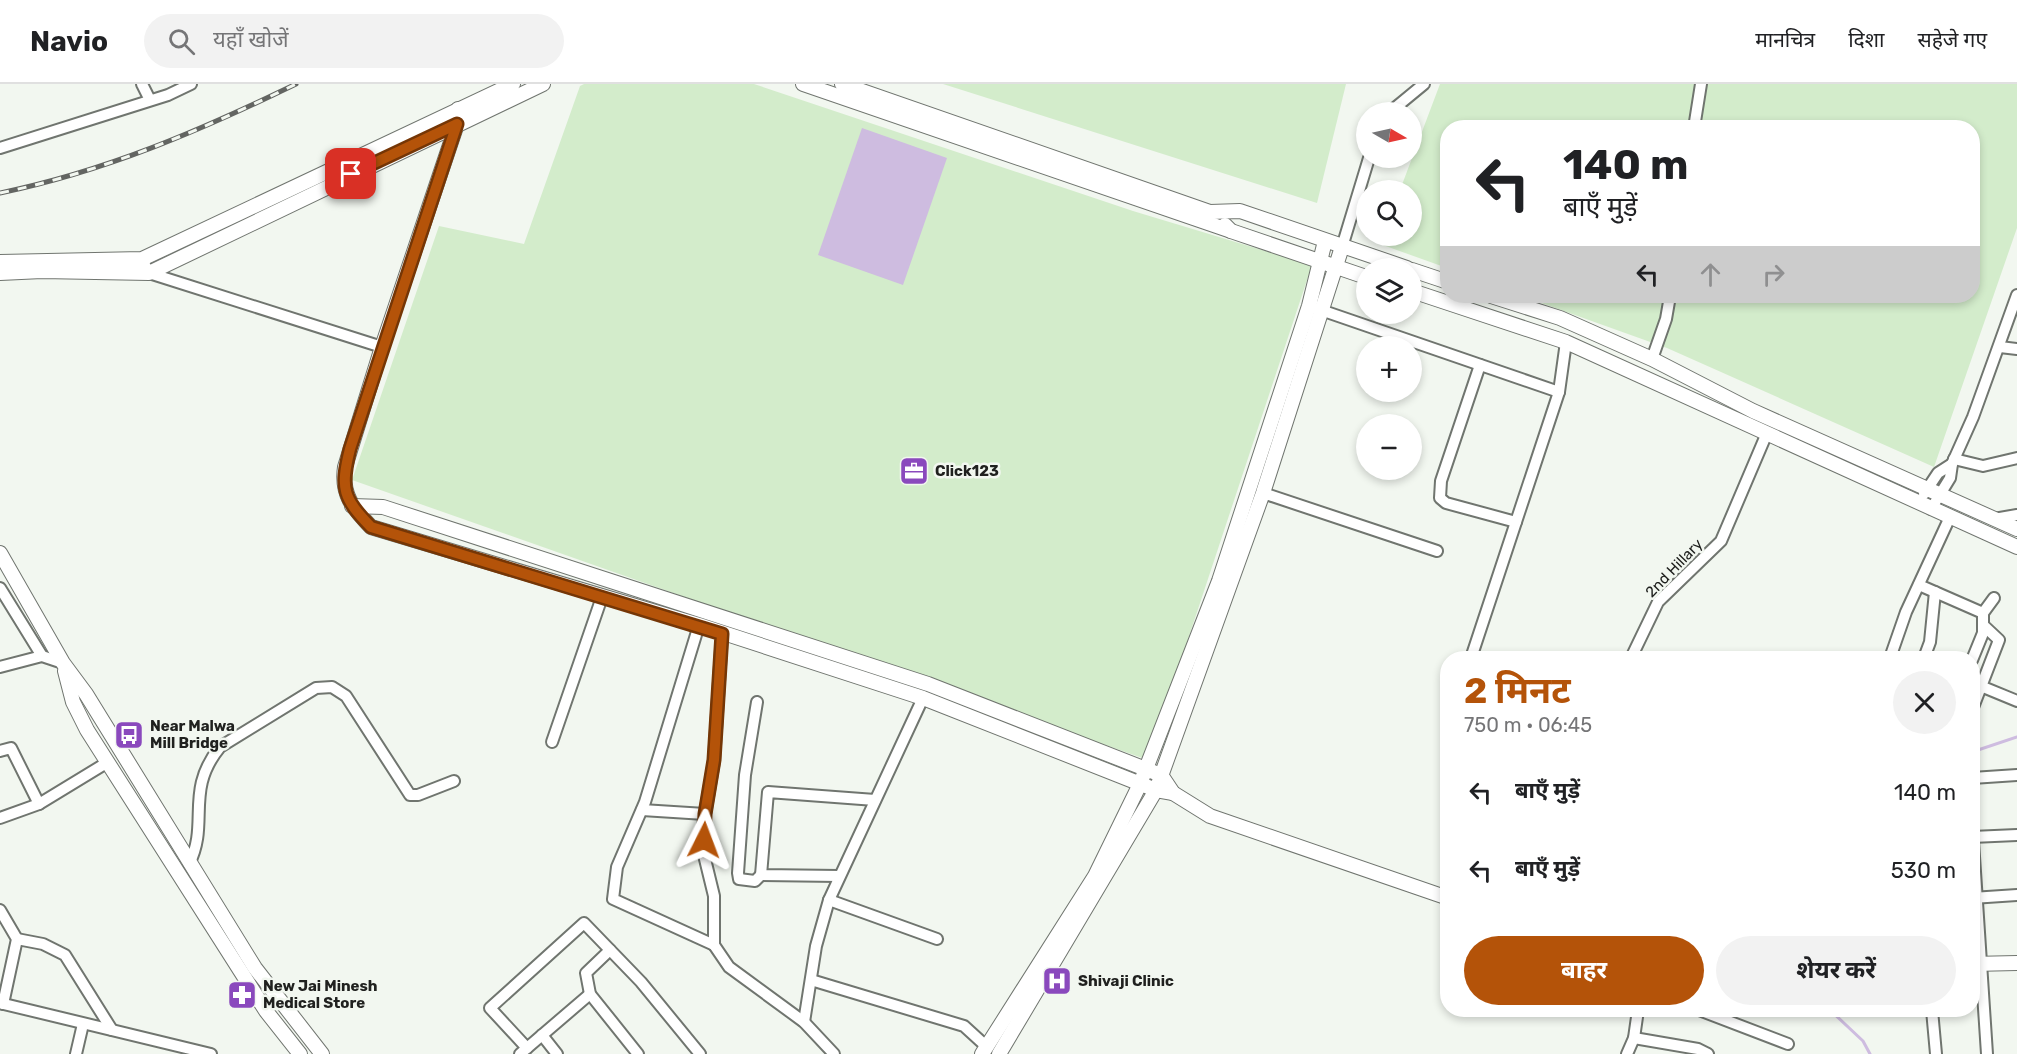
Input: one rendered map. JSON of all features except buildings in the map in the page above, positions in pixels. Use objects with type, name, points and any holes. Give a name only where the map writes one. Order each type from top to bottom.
[{"type":"street","points":[[142,84],[150,100]]},
{"type":"street","points":[[0,148],[150,100],[191,84]]},
{"type":"street","points":[[0,262],[142,259],[513,84]]},
{"type":"street","points":[[149,273],[543,84]]},
{"type":"street","points":[[803,84],[1356,274]]},
{"type":"street","points":[[842,84],[1210,212],[1240,211],[1376,258]]},
{"type":"street","points":[[1402,102],[1424,84]]},
{"type":"street","points":[[1695,120],[1701,84]]},
{"type":"street","points":[[458,109],[457,124],[382,347],[345,467],[345,494],[352,506],[371,527],[699,625],[923,698],[1140,784],[1173,793],[1210,816],[1230,824],[1440,895]]},
{"type":"street","points":[[990,1052],[1156,790],[1263,493],[1323,311],[1366,168]]},
{"type":"street","points":[[1210,212],[1231,231]]},
{"type":"street","points":[[990,1052],[1095,876],[1140,784],[1219,581],[1309,306],[1324,241]]},
{"type":"street","points":[[142,259],[149,273]]},
{"type":"street","points":[[0,273],[42,271],[149,273],[382,347]]},
{"type":"street","points":[[1422,273],[1440,279]]},
{"type":"street","points":[[1422,294],[1440,300]]},
{"type":"street","points":[[1929,500],[1938,473],[1953,462],[2000,347],[2017,295]]},
{"type":"street","points":[[1448,303],[1566,342],[1767,433],[1929,500],[1993,519],[2017,530]]},
{"type":"street","points":[[1513,303],[1560,318],[1652,359],[1929,500],[1950,517],[2017,548]]},
{"type":"street","points":[[1652,359],[1666,319],[1669,303]]},
{"type":"street","points":[[1309,306],[1559,392]]},
{"type":"street","points":[[1473,651],[1559,392],[1566,342]]},
{"type":"street","points":[[2000,347],[2017,349]]},
{"type":"street","points":[[1480,365],[1441,481],[1440,498],[1446,504],[1516,522]]},
{"type":"street","name":"2nd Hillary","points":[[1634,651],[1658,602],[1721,542],[1767,433]]},
{"type":"street","points":[[1953,462],[1983,466],[2017,458]]},
{"type":"street","points":[[1263,493],[1437,551]]},
{"type":"street","points":[[352,506],[383,507],[928,684],[1161,775],[1173,793]]},
{"type":"street","points":[[1993,519],[2017,515]]},
{"type":"street","points":[[1892,651],[1905,612],[1950,517]]},
{"type":"street","points":[[0,553],[63,663],[86,694],[255,968],[322,1054]]},
{"type":"street","points":[[1919,585],[1983,613]]},
{"type":"street","points":[[0,588],[42,656]]},
{"type":"street","points":[[1927,651],[1930,642],[1935,592]]},
{"type":"street","points":[[552,742],[602,597]]},
{"type":"street","points":[[1976,651],[1983,633],[1983,613],[1994,598]]},
{"type":"street","points":[[699,625],[642,810],[617,867],[613,899],[714,945],[729,967],[804,1022],[834,1054]]},
{"type":"street","points":[[1980,694],[1999,640],[1983,625]]},
{"type":"street","points":[[714,945],[714,896],[704,855],[705,814],[714,760],[722,634]]},
{"type":"street","points":[[0,667],[42,656],[63,663]]},
{"type":"street","points":[[63,663],[74,702],[108,762],[266,1011],[300,1054]]},
{"type":"street","points":[[189,864],[196,846],[199,788],[211,758],[220,747],[316,688],[332,687],[346,696],[410,795],[418,795],[454,781]]},
{"type":"street","points":[[1983,687],[2017,701]]},
{"type":"street","points":[[804,1022],[816,946],[830,900],[839,876],[923,698]]},
{"type":"street","points":[[757,702],[745,775],[739,879],[755,881],[760,875],[768,792],[875,800]]},
{"type":"street","points":[[0,751],[11,748],[39,804]]},
{"type":"street","points":[[0,818],[39,804],[108,762]]},
{"type":"street","points":[[1980,777],[2017,775]]},
{"type":"street","points":[[642,810],[705,814]]},
{"type":"street","points":[[1980,837],[2017,835]]},
{"type":"street","points":[[760,875],[839,876]]},
{"type":"street","points":[[184,885],[197,877]]},
{"type":"street","points":[[1980,897],[2017,895]]},
{"type":"street","points":[[830,900],[937,939]]},
{"type":"street","points":[[0,910],[17,939],[2,1003],[211,1054]]},
{"type":"street","points":[[590,994],[524,1051],[490,1008],[584,923],[641,982],[700,1054]]},
{"type":"street","points":[[17,939],[44,944],[65,955],[112,1030]]},
{"type":"street","points":[[610,950],[586,973],[590,994],[638,1054]]},
{"type":"street","points":[[1980,964],[2017,963]]},
{"type":"street","points":[[811,980],[964,1026],[990,1052]]},
{"type":"street","points":[[1980,991],[1987,1054]]},
{"type":"street","points":[[1627,1054],[1634,1038],[1637,1017]]},
{"type":"street","points":[[1717,1017],[1788,1044]]},
{"type":"street","points":[[1933,1017],[1936,1054]]},
{"type":"street","points":[[76,1054],[82,1024]]},
{"type":"street","points":[[542,1035],[557,1054]]},
{"type":"street","points":[[1634,1038],[1698,1049],[1708,1054]]},
{"type":"green space","points":[[584,84],[754,84],[1133,211],[1312,265],[1148,760],[352,480],[439,226],[524,244],[580,86]]},
{"type":"green space","points":[[943,84],[1346,84],[1317,203]]},
{"type":"green space","points":[[1440,84],[2017,84],[2017,228],[1934,467],[1667,348],[1542,303],[1980,303],[1980,120],[1440,120],[1440,265],[1386,246],[1422,246],[1422,180],[1404,180],[1408,168],[1422,168],[1422,132]]},
{"type":"shaded area","points":[[862,128],[947,158],[903,285],[818,255]]},
{"type":"waterway","points":[[1980,749],[2017,737]]},
{"type":"waterway","points":[[1837,1017],[1863,1041],[1870,1054]]},
{"type":"railway","points":[[0,193],[77,173],[151,148],[224,118],[296,84]]},
{"type":"place","name":"Click123","points":[[914,471]]},
{"type":"place","name":"Near Malwa Mill Bridge","points":[[129,735]]},
{"type":"place","name":"Shivaji Clinic","points":[[1057,981]]},
{"type":"place","name":"New Jai Minesh Medical Store","points":[[242,995]]},
{"type":"route","points":[[351,174],[457,124],[350,449],[343,481],[345,494],[352,506],[371,527],[699,625],[722,634],[714,760],[703,826],[704,840]]}]
